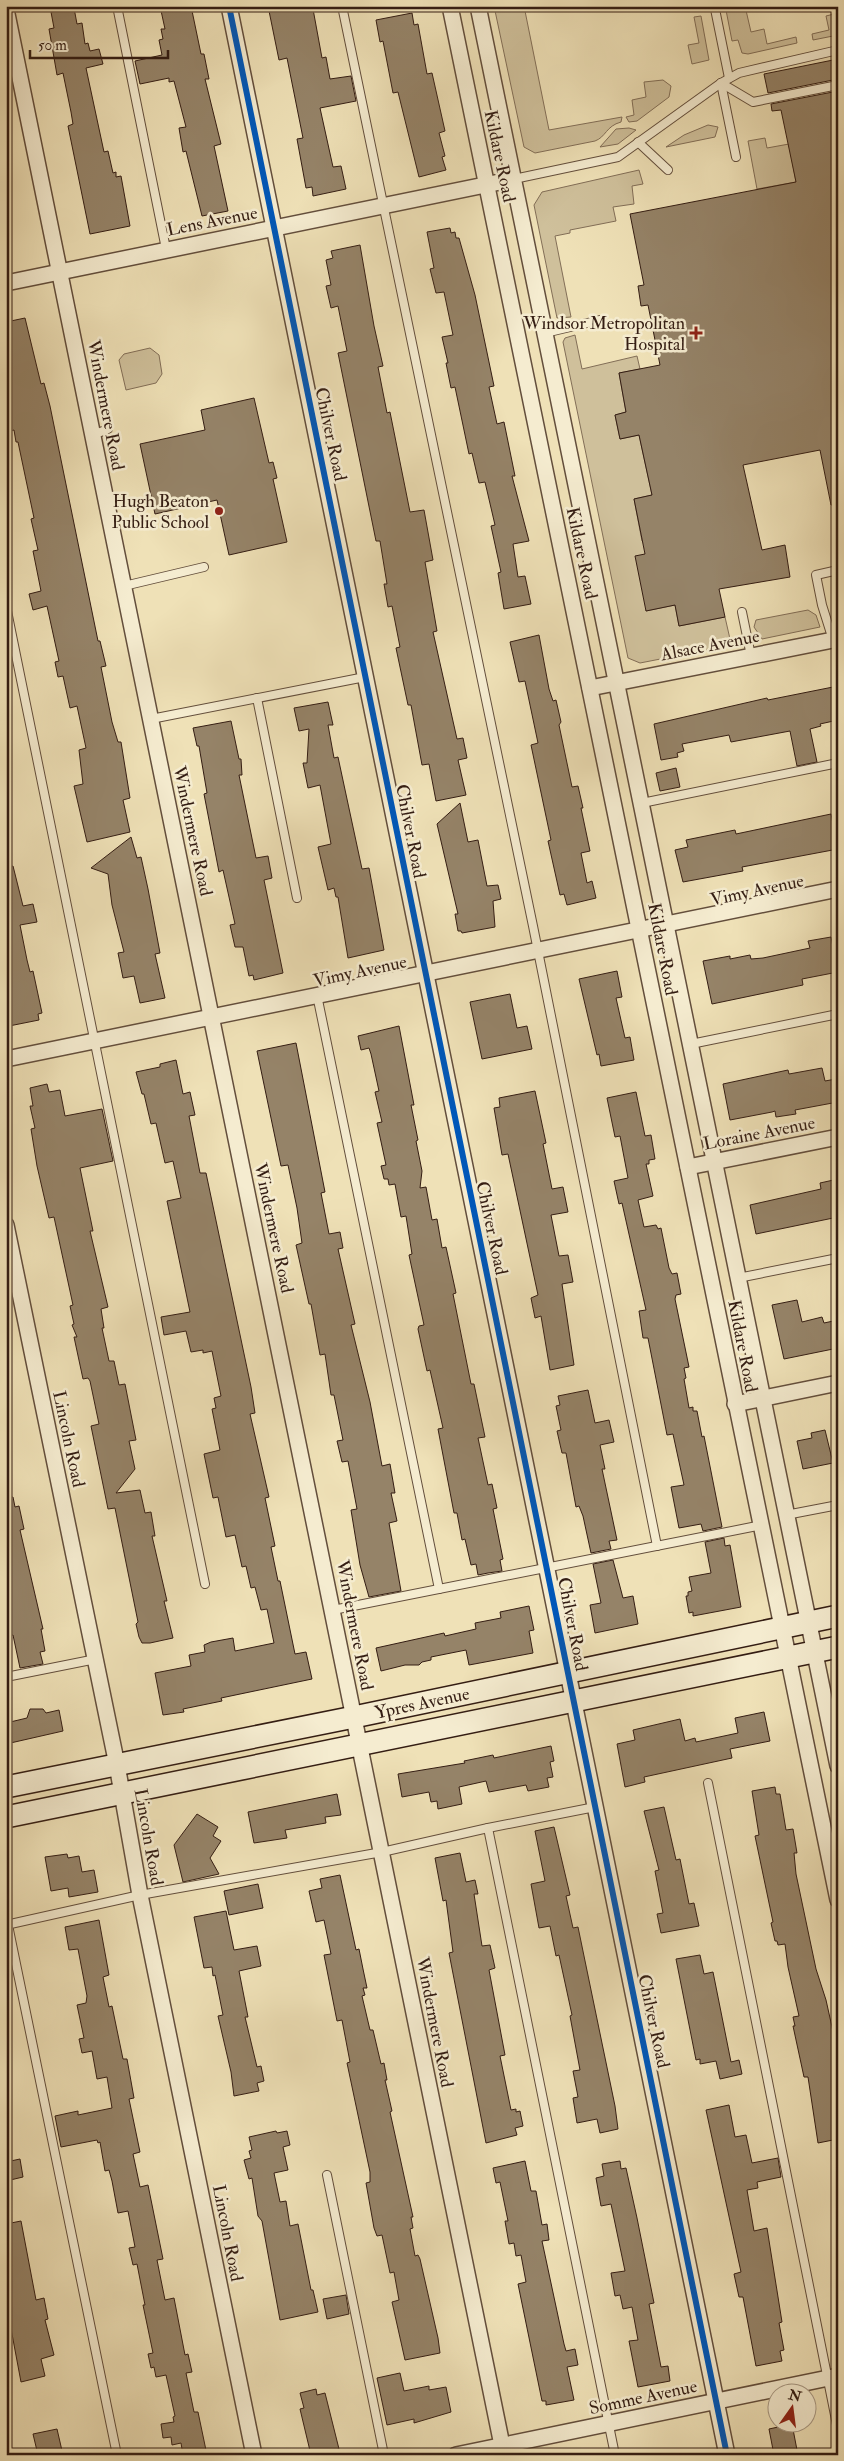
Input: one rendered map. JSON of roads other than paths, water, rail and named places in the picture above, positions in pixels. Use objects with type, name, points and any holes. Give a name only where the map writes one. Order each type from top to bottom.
[{"type":"main road","name":"Ypres Avenue","points":[[6,1787],[838,1616]]},
{"type":"main road","name":"Ypres Avenue","points":[[6,1817],[838,1647]]},
{"type":"street","name":"Chilver Road","points":[[229,6],[727,2455]]},
{"type":"street","name":"Kildare Road","points":[[450,6],[735,1404],[836,1881],[838,1900]]},
{"type":"street","name":"Kildare Road","points":[[478,6],[837,1762]]},
{"type":"street","name":"Windermere Road","points":[[6,9],[503,2450]]},
{"type":"street","name":"Lens Avenue","points":[[6,283],[514,179]]},
{"type":"street","name":"Alsace Avenue","points":[[590,688],[835,639]]},
{"type":"street","name":"Vimy Avenue","points":[[6,1059],[838,889]]},
{"type":"street","name":"Loraine Avenue","points":[[688,1166],[838,1137]]},
{"type":"street","name":"Lincoln Road","points":[[6,1225],[96,1659],[123,1794],[140,1895],[254,2455]]},
{"type":"street","points":[[735,1404],[838,1383]]},
{"type":"street","name":"Somme Avenue","points":[[456,2455],[503,2450],[609,2423],[832,2377]]},
{"type":"lane","points":[[117,6],[166,249]]},
{"type":"lane","points":[[342,6],[538,950],[657,1546]]},
{"type":"lane","points":[[715,9],[736,157]]},
{"type":"lane","points":[[514,179],[618,157],[725,80],[739,73],[838,50]]},
{"type":"lane","points":[[725,80],[753,102],[838,85]]},
{"type":"lane","points":[[638,142],[668,170]]},
{"type":"lane","points":[[545,333],[600,320]]},
{"type":"lane","points":[[93,434],[108,429]]},
{"type":"lane","points":[[124,586],[204,567]]},
{"type":"lane","points":[[835,639],[816,575],[838,570]]},
{"type":"lane","points":[[6,606],[205,1584]]},
{"type":"lane","points":[[742,612],[751,656]]},
{"type":"lane","points":[[151,719],[365,677]]},
{"type":"lane","points":[[258,698],[298,898]]},
{"type":"lane","points":[[642,803],[838,763]]},
{"type":"lane","points":[[317,995],[439,1589]]},
{"type":"lane","points":[[691,1044],[838,1014]]},
{"type":"lane","points":[[738,1278],[838,1258]]},
{"type":"lane","points":[[786,1515],[838,1505]]},
{"type":"lane","points":[[333,1610],[762,1525]]},
{"type":"lane","points":[[6,1677],[96,1659]]},
{"type":"lane","points":[[708,1783],[832,2377],[838,2430]]},
{"type":"lane","points":[[117,2455],[7,1925],[140,1895],[382,1852],[488,1828],[595,1807]]},
{"type":"lane","points":[[488,1828],[615,2455]]},
{"type":"lane","points":[[327,2176],[384,2455]]},
{"type":"place","name":"Windsor Metropolitan Hospital","points":[[696,333]]},
{"type":"place","name":"Hugh Beaton Public School","points":[[219,511]]}]
